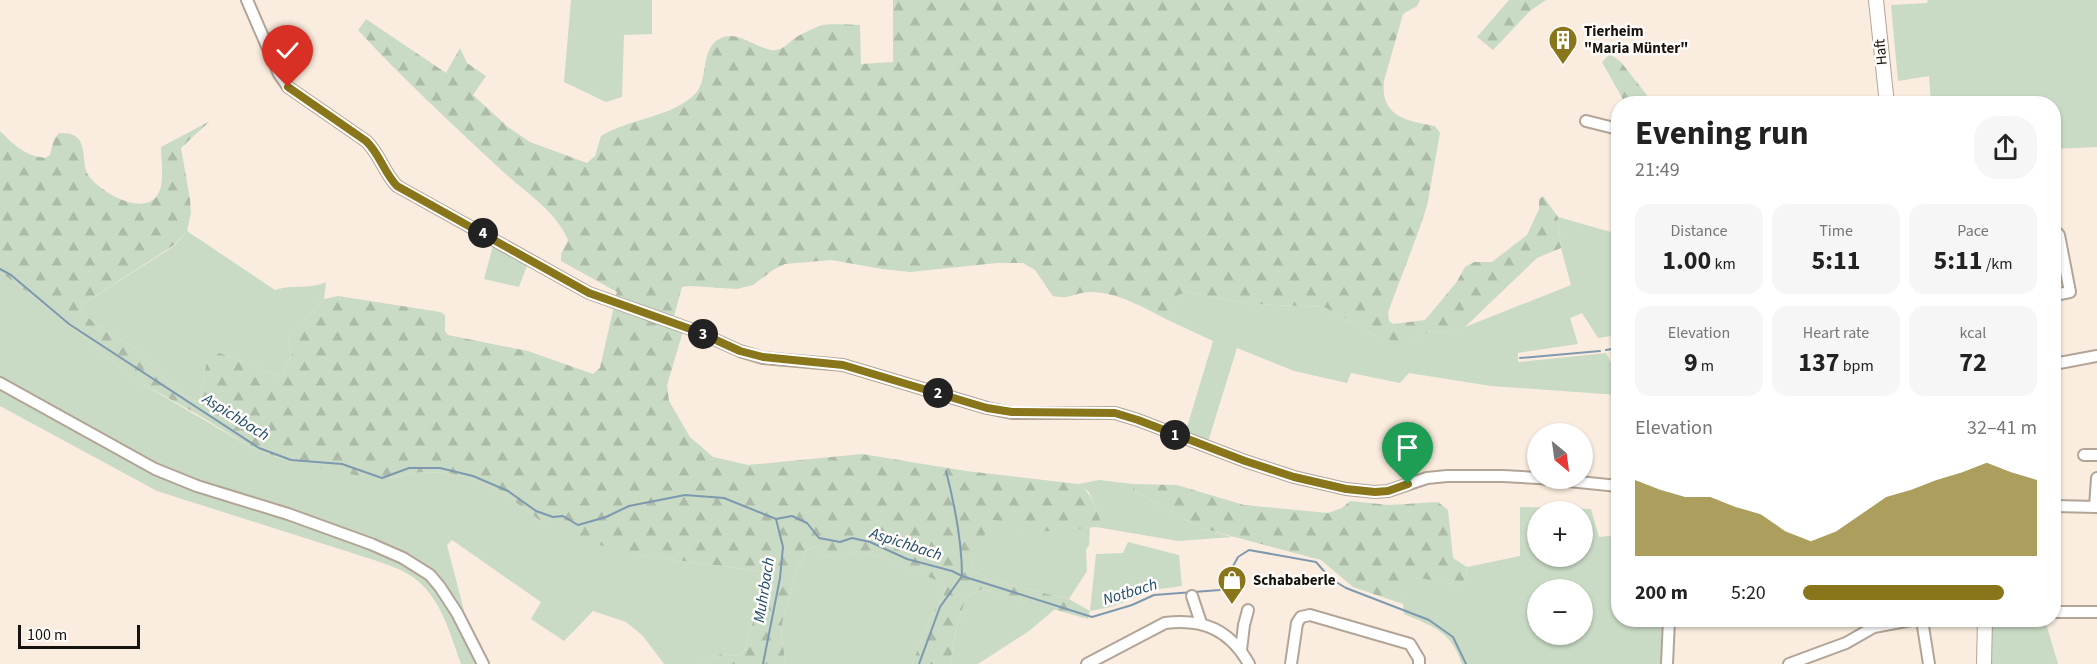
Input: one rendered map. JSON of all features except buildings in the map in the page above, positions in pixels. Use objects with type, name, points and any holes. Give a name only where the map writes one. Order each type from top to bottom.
[{"type":"main road","name":"Haft","points":[[1876,0],[1886,96]]},
{"type":"main road","points":[[1984,664],[1985,627]]},
{"type":"street","points":[[247,0],[279,74],[288,87],[366,141],[397,186],[589,293],[696,331],[740,351],[763,357],[843,365],[987,408],[1012,412],[1115,413],[1245,461],[1294,477],[1346,489],[1388,491],[1427,478],[1447,476],[1527,477]]},
{"type":"street","points":[[1586,121],[1611,127]]},
{"type":"street","points":[[2061,245],[2070,292],[2061,294]]},
{"type":"street","points":[[2061,363],[2097,356]]},
{"type":"street","points":[[0,383],[10,391],[53,412],[155,469],[197,486],[288,514],[404,558],[430,575],[440,587],[457,613],[483,664]]},
{"type":"street","points":[[2084,455],[2097,455]]},
{"type":"street","points":[[2061,506],[2096,507],[2097,478]]},
{"type":"street","points":[[1593,484],[1611,485]]},
{"type":"street","points":[[1192,596],[1201,623]]},
{"type":"street","points":[[1241,650],[1248,610]]},
{"type":"street","points":[[2061,612],[2097,612]]},
{"type":"street","points":[[1291,664],[1297,623],[1301,617],[1310,615],[1410,644],[1419,659],[1419,664]]},
{"type":"street","points":[[1087,664],[1165,623],[1177,621],[1201,623],[1232,640],[1249,664]]},
{"type":"street","points":[[1667,664],[1669,627]]},
{"type":"street","points":[[1789,664],[1846,643],[1874,627]]},
{"type":"street","points":[[1923,627],[1929,664]]},
{"type":"green space","points":[[571,0],[652,0],[652,34],[624,35],[622,97],[606,102],[564,82]]},
{"type":"green space","points":[[893,0],[1420,0],[1417,6],[1403,14],[1384,81],[1384,93],[1386,103],[1398,115],[1415,122],[1435,126],[1440,133],[1427,206],[1388,312],[1389,321],[1393,324],[1425,320],[1456,283],[1465,267],[1474,262],[1492,262],[1527,235],[1539,209],[1539,199],[1543,196],[1558,217],[1561,248],[1537,258],[1464,328],[1450,333],[1432,331],[1413,339],[1396,341],[1378,337],[1324,307],[1251,304],[1187,292],[1178,295],[1172,319],[1168,320],[1111,295],[1091,292],[1064,297],[1053,296],[1035,270],[1023,263],[997,263],[910,272],[831,260],[785,264],[753,285],[737,289],[682,287],[673,320],[614,301],[617,292],[561,261],[561,254],[568,240],[555,219],[427,100],[358,30],[366,19],[446,73],[460,48],[467,63],[486,76],[473,95],[508,127],[530,142],[587,163],[595,156],[601,136],[675,108],[696,93],[700,87],[709,50],[713,44],[725,36],[738,37],[775,50],[819,26],[860,25],[861,64],[893,62]]},
{"type":"green space","points":[[1509,0],[1546,0],[1530,11],[1493,50],[1477,37]]},
{"type":"green space","points":[[1928,0],[2097,0],[2097,147],[2061,149],[2061,96],[1930,96],[1929,76],[1898,81],[1891,5],[1927,3]]},
{"type":"green space","points":[[1610,54],[1621,62],[1648,96],[1621,96],[1602,62]]},
{"type":"green space","points":[[210,121],[181,148],[190,199],[191,213],[187,231],[174,245],[80,308],[101,327],[136,350],[173,387],[189,398],[197,401],[200,398],[210,355],[220,353],[281,377],[292,354],[288,338],[324,299],[338,296],[440,312],[445,315],[445,331],[448,335],[528,351],[593,374],[600,368],[614,306],[684,328],[667,385],[669,401],[690,437],[713,457],[748,465],[862,454],[966,471],[1078,484],[1086,491],[1094,504],[1100,519],[1096,527],[1039,531],[1020,529],[989,520],[981,547],[972,561],[974,569],[989,580],[1069,599],[1090,611],[1088,619],[982,589],[966,597],[955,634],[950,664],[912,664],[930,618],[944,594],[945,589],[942,582],[872,554],[854,552],[833,557],[821,553],[814,546],[806,551],[798,567],[783,619],[781,634],[786,664],[702,664],[721,654],[739,656],[745,649],[764,585],[759,571],[638,555],[585,541],[546,525],[499,490],[477,480],[449,473],[421,472],[378,480],[289,461],[254,449],[139,382],[0,272],[0,131],[20,149],[31,155],[45,158],[50,155],[54,139],[59,133],[73,135],[82,145],[87,173],[92,180],[108,193],[139,204],[148,203],[155,198],[161,188],[161,147]]},
{"type":"green space","points":[[1558,217],[1611,232],[1611,336],[1598,338],[1582,313],[1570,318],[1578,344],[1518,353],[1518,362],[1606,353],[1611,363],[1611,395],[1491,386],[1409,373],[1400,383],[1351,373],[1347,383],[1294,371],[1237,348],[1207,445],[1184,437],[1213,341],[1168,320],[1172,318],[1178,294],[1187,292],[1251,304],[1324,307],[1378,337],[1413,339],[1432,331],[1450,333],[1571,285],[1561,248]]},
{"type":"green space","points":[[187,231],[275,290],[313,286],[326,282],[324,299],[288,338],[292,354],[281,377],[220,353],[207,360],[200,398],[197,401],[173,387],[136,350],[101,327],[80,308],[174,246]]},
{"type":"green space","points":[[494,242],[528,263],[519,287],[484,279]]},
{"type":"green space","points":[[0,272],[139,382],[254,449],[289,461],[390,478],[421,472],[449,473],[477,480],[499,490],[546,525],[638,555],[759,571],[764,585],[745,649],[739,656],[721,654],[702,664],[664,664],[643,636],[626,622],[593,611],[564,641],[531,619],[541,602],[452,540],[447,545],[469,630],[426,569],[158,467],[0,379]]},
{"type":"green space","points":[[0,387],[135,461],[389,554],[429,580],[439,591],[479,664],[461,664],[436,602],[419,582],[408,574],[374,560],[157,491],[0,406]]},
{"type":"green space","points":[[1099,480],[1133,484],[1133,490],[1201,528],[1232,537],[1178,541],[1096,527],[1100,519],[1089,492],[1078,484]]},
{"type":"green space","points":[[1133,484],[1177,485],[1244,505],[1328,513],[1342,508],[1350,501],[1389,505],[1438,502],[1448,510],[1453,558],[1467,567],[1466,580],[1457,585],[1409,576],[1403,604],[1353,587],[1321,560],[1201,528],[1133,490]]},
{"type":"green space","points":[[1520,507],[1527,507],[1527,567],[1593,567],[1593,516],[1599,537],[1611,536],[1611,627],[1667,627],[1665,664],[1462,664],[1453,644],[1447,637],[1433,627],[1404,614],[1403,604],[1408,575],[1457,585],[1466,580],[1467,567],[1520,556]]},
{"type":"green space","points":[[995,519],[1020,529],[1090,527],[1089,545],[1086,550],[1087,571],[1069,599],[989,580],[974,569],[972,561],[989,520]]},
{"type":"green space","points":[[1128,542],[1179,555],[1182,586],[1153,590],[1111,607],[1090,611],[1096,554],[1123,553]]},
{"type":"green space","points":[[814,546],[821,553],[833,557],[854,552],[872,554],[942,581],[944,594],[930,618],[912,664],[786,664],[781,634],[783,619],[798,567],[806,551]]},
{"type":"green space","points":[[982,589],[1055,609],[1029,631],[978,664],[950,664],[955,634],[966,597]]},
{"type":"green space","points":[[1991,627],[2047,627],[2058,664],[1991,664]]},
{"type":"waterway","name":"Aspichbach","points":[[0,269],[11,275],[69,324],[259,448],[291,460],[342,464],[382,478],[409,468],[440,468],[473,476],[508,491],[536,511],[553,517],[563,516],[578,525],[606,517],[629,506],[685,495],[724,498],[776,519],[792,516],[807,523],[819,538],[840,542],[852,538],[870,542],[907,559],[952,571],[1092,617],[1132,605],[1154,595],[1220,590],[1238,557],[1249,550],[1316,562],[1331,579],[1346,588],[1429,620],[1453,637],[1466,664]]},
{"type":"waterway","points":[[1606,350],[1611,349]]},
{"type":"waterway","points":[[1520,358],[1600,351]]},
{"type":"waterway","points":[[946,471],[961,549],[962,576]]},
{"type":"waterway","name":"Muhrbach","points":[[763,664],[780,578],[783,547],[776,519]]},
{"type":"waterway","name":"Muhrbach","points":[[919,664],[940,607],[962,576]]},
{"type":"place","name":"Tierheim \"Maria Münter\"","points":[[1563,66]]},
{"type":"place","name":"Schababerle","points":[[1232,606]]},
{"type":"route","points":[[288,87],[366,141],[397,186],[589,293],[696,331],[740,351],[791,361],[843,365],[987,408],[1012,412],[1115,413],[1245,461],[1294,477],[1346,489],[1388,491],[1408,484]]},
{"type":"water label","name":"Notbach","points":[[1130,592]]}]
